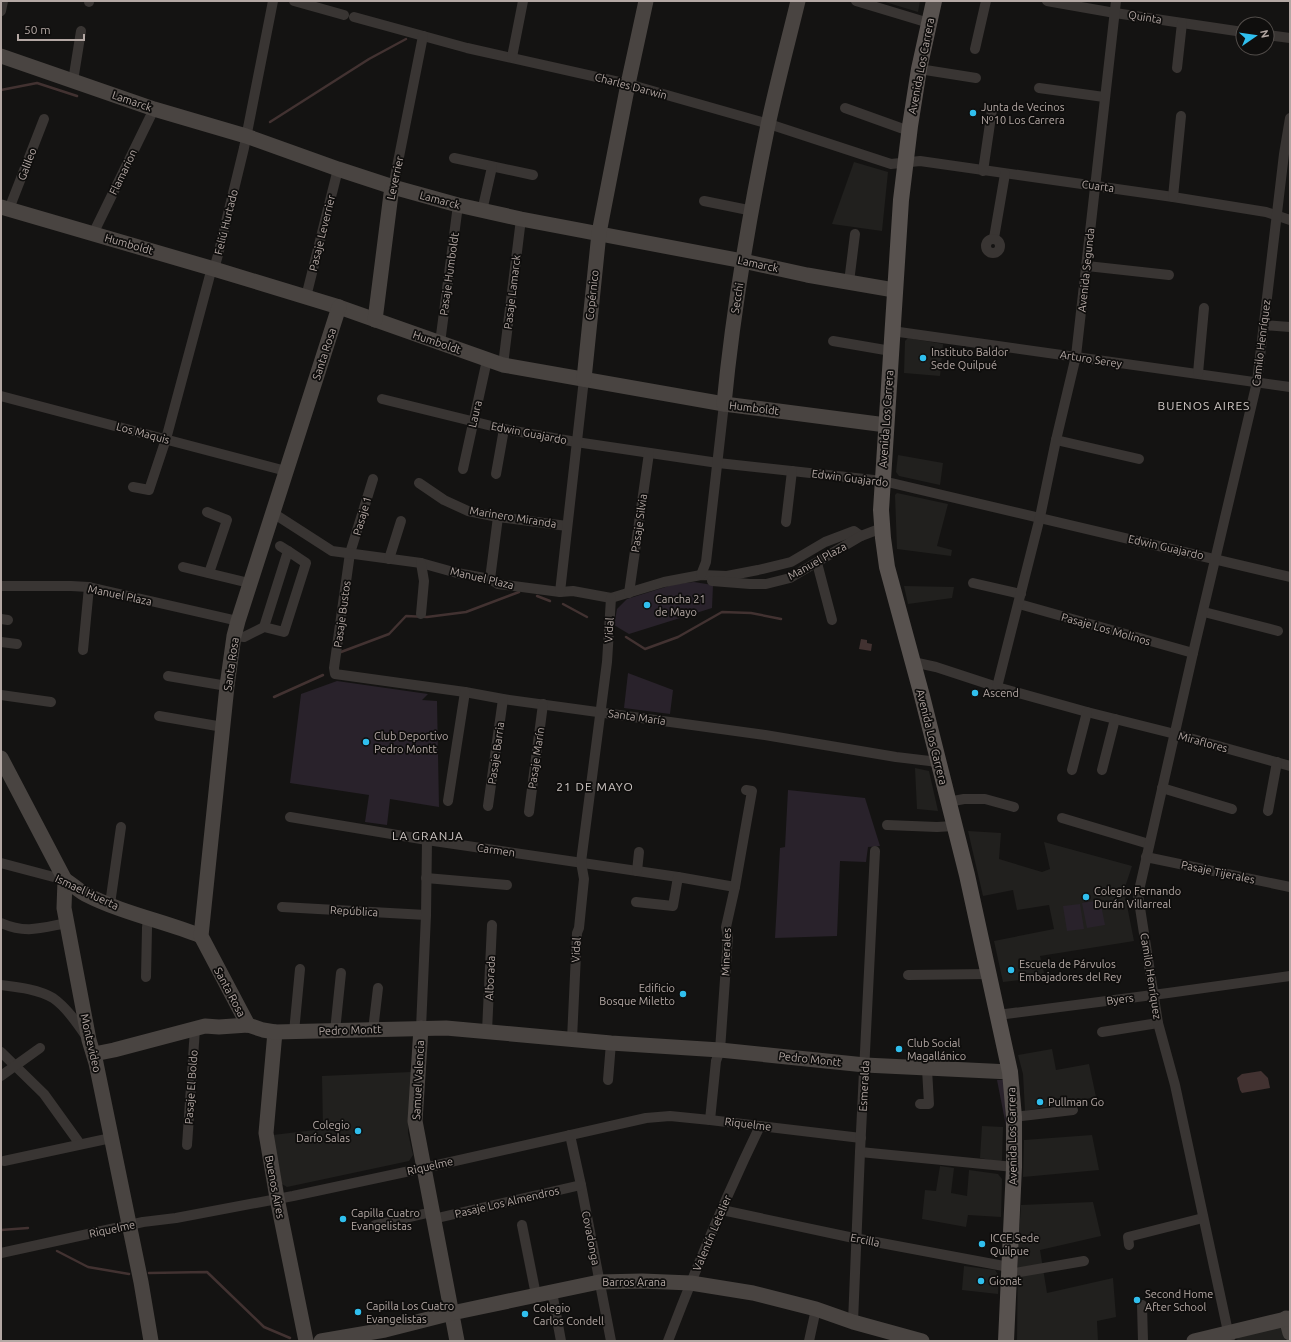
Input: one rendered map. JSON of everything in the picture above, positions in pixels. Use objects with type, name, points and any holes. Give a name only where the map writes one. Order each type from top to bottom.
[{"type":"main road","name":"Copérnico","points":[[584,379],[599,233],[646,1]]},
{"type":"main road","name":"Secchi","points":[[724,404],[731,334],[743,260],[768,124],[798,1]]},
{"type":"main road","name":"Avenida Los Carrera","points":[[934,1],[919,69],[905,163],[894,290],[881,510],[887,567],[913,662],[967,875],[1010,1072],[1014,1117],[1014,1167],[1006,1341]]},
{"type":"main road","name":"Lamarck","points":[[1,56],[154,110],[246,136],[338,169],[458,206],[743,260],[807,275],[894,290]]},
{"type":"main road","name":"Leverrier","points":[[375,320],[393,187]]},
{"type":"main road","name":"Humboldt","points":[[5,208],[339,307],[503,365],[724,404],[886,425]]},
{"type":"main road","name":"Santa Rosa","points":[[248,1025],[201,936],[227,686],[234,636],[238,620],[339,307]]},
{"type":"main road","name":"Montevideo","points":[[1,758],[65,880],[64,908],[91,1047],[141,1282],[151,1341]]},
{"type":"main road","name":"Ismael Huerta","points":[[65,880],[84,893],[110,904],[148,918],[183,928],[201,936]]},
{"type":"main road","name":"Pedro Montt","points":[[91,1047],[114,1050],[205,1026],[219,1027],[248,1025],[275,1032],[446,1028],[572,1038],[611,1043],[720,1050],[865,1065],[1010,1072]]},
{"type":"main road","name":"Samuel Valencia","points":[[421,1028],[415,1121],[457,1341]]},
{"type":"main road","name":"Buenos Aires","points":[[275,1032],[266,1133],[277,1198],[306,1341]]},
{"type":"main road","name":"Barros Arana","points":[[320,1341],[385,1330],[452,1313],[599,1282],[642,1281],[690,1283],[754,1293],[816,1309],[853,1322],[922,1341]]},
{"type":"main road","points":[[1194,1341],[1229,1337],[1289,1323]]},
{"type":"street","points":[[1,11],[2,1]]},
{"type":"street","name":"Feliú Hurtado","points":[[133,487],[149,490],[166,439],[210,275],[214,269],[246,136],[273,1]]},
{"type":"street","name":"Charles Darwin","points":[[294,1],[317,4],[349,16],[467,48],[628,84],[768,124],[891,164],[905,163]]},
{"type":"street","points":[[512,57],[523,1]]},
{"type":"street","points":[[856,1],[929,23]]},
{"type":"street","points":[[975,49],[986,1]]},
{"type":"street","name":"Quinta","points":[[1047,1],[1235,31]]},
{"type":"street","name":"Avenida Segunda","points":[[997,687],[1040,517],[1076,356],[1116,1]]},
{"type":"street","points":[[1177,68],[1182,23]]},
{"type":"street","points":[[73,81],[81,31]]},
{"type":"street","name":"Leverrier","points":[[393,187],[423,36]]},
{"type":"street","points":[[1275,36],[1290,38]]},
{"type":"street","points":[[919,69],[976,78]]},
{"type":"street","points":[[1039,88],[1104,98]]},
{"type":"street","name":"Avenida Los Carrera","points":[[845,108],[909,131]]},
{"type":"street","name":"Flamarion","points":[[93,234],[154,110]]},
{"type":"street","points":[[983,171],[992,110]]},
{"type":"street","points":[[1173,197],[1182,116]]},
{"type":"street","name":"Camilo Henríquez","points":[[1229,1337],[1175,1085],[1158,1022],[1138,895],[1257,382],[1284,154],[1290,118]]},
{"type":"street","name":"Galileo","points":[[5,208],[44,119]]},
{"type":"street","points":[[454,158],[533,175]]},
{"type":"street","name":"Cuarta","points":[[905,163],[920,161],[1173,197],[1277,215],[1290,220]]},
{"type":"street","points":[[482,210],[492,166]]},
{"type":"street","name":"Pasaje Leverrier","points":[[306,297],[338,169]]},
{"type":"street","points":[[994,238],[1005,174]]},
{"type":"street","points":[[704,200],[752,211]]},
{"type":"street","name":"Pasaje Humboldt","points":[[440,343],[458,206]]},
{"type":"street","name":"Pasaje Lamarck","points":[[503,365],[521,219]]},
{"type":"street","points":[[849,282],[855,234]]},
{"type":"street","points":[[1087,266],[1169,275]]},
{"type":"street","points":[[1198,373],[1204,308]]},
{"type":"street","points":[[1264,324],[1290,327]]},
{"type":"street","name":"Arturo Serey","points":[[892,331],[1290,387]]},
{"type":"street","points":[[833,342],[891,351]]},
{"type":"street","name":"Laura","points":[[463,469],[487,360]]},
{"type":"street","name":"Copérnico","points":[[560,592],[584,379]]},
{"type":"street","name":"Los Maquis","points":[[1,396],[286,471]]},
{"type":"street","name":"Edwin Guajardo","points":[[382,399],[504,429],[576,442],[718,463],[883,481],[1290,577]]},
{"type":"street","name":"Secchi","points":[[701,575],[706,562],[724,404]]},
{"type":"street","points":[[496,474],[504,429]]},
{"type":"street","points":[[1056,440],[1139,459]]},
{"type":"street","name":"Pasaje Silvia","points":[[629,593],[650,453]]},
{"type":"street","points":[[786,522],[792,471]]},
{"type":"street","name":"Pasaje 1","points":[[350,554],[373,479]]},
{"type":"street","name":"Marinero Miranda","points":[[419,483],[444,500],[468,511],[498,517],[567,526]]},
{"type":"street","points":[[207,512],[227,520],[210,573]]},
{"type":"street","name":"Manuel Plaza","points":[[273,513],[332,551],[421,563],[457,573],[490,579],[498,584],[560,592],[573,591],[611,598],[664,582],[701,575],[727,576],[791,562],[825,542],[854,531],[861,536]]},
{"type":"street","points":[[490,579],[498,517]]},
{"type":"street","points":[[389,559],[401,521]]},
{"type":"street","name":"Manuel Plaza","points":[[701,575],[714,582],[750,584],[766,584],[790,578],[861,536],[882,528]]},
{"type":"street","points":[[234,636],[244,637],[264,627],[284,632],[306,562],[284,549],[264,627]]},
{"type":"street","name":"Pasaje Bustos","points":[[335,674],[334,668],[350,554]]},
{"type":"street","points":[[421,563],[424,581],[421,614]]},
{"type":"street","points":[[816,563],[832,620]]},
{"type":"street","points":[[182,567],[249,584]]},
{"type":"street","points":[[973,583],[1021,594]]},
{"type":"street","name":"Manuel Plaza","points":[[1,586],[71,586],[89,588],[238,620]]},
{"type":"street","points":[[83,650],[89,588]]},
{"type":"street","name":"Vidal","points":[[572,1038],[577,933],[579,928],[584,879],[582,862],[607,662],[611,598]]},
{"type":"street","name":"Pasaje Los Molinos","points":[[1019,604],[1193,653]]},
{"type":"street","points":[[1204,612],[1278,631]]},
{"type":"street","points":[[1,642],[17,644]]},
{"type":"street","name":"Miraflores","points":[[913,662],[936,667],[997,687],[1087,712],[1175,734],[1290,766]]},
{"type":"street","name":"Santa María","points":[[335,674],[797,740],[896,757],[938,762]]},
{"type":"street","points":[[168,676],[227,686]]},
{"type":"street","points":[[448,801],[465,692]]},
{"type":"street","points":[[1,695],[51,702]]},
{"type":"street","name":"Pasaje Barria","points":[[488,806],[503,699]]},
{"type":"street","name":"Pasaje Marín","points":[[529,812],[544,704]]},
{"type":"street","points":[[1072,770],[1087,712]]},
{"type":"street","points":[[160,716],[223,727]]},
{"type":"street","points":[[1102,770],[1115,719]]},
{"type":"street","points":[[1268,811],[1277,762]]},
{"type":"street","points":[[1162,788],[1232,809]]},
{"type":"street","name":"Minerales","points":[[710,1120],[716,1061],[720,1050],[728,937],[726,927],[735,887],[752,791],[746,790]]},
{"type":"street","points":[[948,802],[964,799],[985,799],[1014,808]]},
{"type":"street","name":"Carmen","points":[[290,817],[427,840],[582,862],[735,887]]},
{"type":"street","points":[[1062,818],[1149,844]]},
{"type":"street","points":[[887,825],[937,827],[954,826]]},
{"type":"street","points":[[110,904],[121,827]]},
{"type":"street","name":"Samuel Valencia","points":[[421,1028],[426,914],[427,840]]},
{"type":"street","name":"Esmeralda","points":[[853,1322],[875,851]]},
{"type":"street","points":[[637,871],[640,852]]},
{"type":"street","name":"Pasaje Tijerales","points":[[1146,858],[1290,887]]},
{"type":"street","name":"Ismael Huerta","points":[[1,863],[65,880]]},
{"type":"street","points":[[636,902],[673,906],[678,877]]},
{"type":"street","points":[[426,878],[507,885]]},
{"type":"street","name":"República","points":[[282,907],[426,914]]},
{"type":"street","points":[[146,978],[148,918]]},
{"type":"street","points":[[1,923],[24,930],[34,930],[67,923]]},
{"type":"street","name":"Alborada","points":[[487,1031],[492,925]]},
{"type":"street","points":[[294,1032],[300,969]]},
{"type":"street","points":[[335,1031],[341,973]]},
{"type":"street","points":[[908,975],[988,974]]},
{"type":"street","name":"Byers","points":[[998,1015],[1290,976]]},
{"type":"street","points":[[1,985],[26,989],[52,998],[62,1006],[91,1047]]},
{"type":"street","points":[[373,1030],[378,988]]},
{"type":"street","points":[[1102,1032],[1158,1022]]},
{"type":"street","name":"Pasaje El Boldo","points":[[187,1144],[195,1029]]},
{"type":"street","points":[[608,1080],[611,1043]]},
{"type":"street","points":[[1,1076],[40,1048]]},
{"type":"street","points":[[1,1052],[44,1094],[80,1144]]},
{"type":"street","points":[[920,1104],[929,1104],[927,1069]]},
{"type":"street","points":[[1014,1117],[1073,1110]]},
{"type":"street","name":"Riquelme","points":[[1,1253],[129,1225],[237,1207],[424,1168],[646,1118],[670,1116],[861,1138]]},
{"type":"street","name":"Valentín Letelier","points":[[668,1341],[690,1283],[760,1126]]},
{"type":"street","name":"Covadonga","points":[[570,1135],[611,1341]]},
{"type":"street","points":[[4,1161],[111,1138]]},
{"type":"street","points":[[860,1152],[1014,1167]]},
{"type":"street","name":"Pasaje Los Almendros","points":[[375,1225],[433,1216],[581,1185]]},
{"type":"street","name":"Ercilla","points":[[722,1210],[1009,1271]]},
{"type":"street","points":[[1129,1245],[1128,1237],[1203,1218]]},
{"type":"street","points":[[522,1224],[536,1295]]},
{"type":"street","points":[[1009,1271],[1084,1261]]},
{"type":"street","points":[[552,1292],[561,1341]]},
{"type":"street","points":[[1142,1305],[1143,1341]]},
{"type":"street","points":[[809,1341],[816,1309]]},
{"type":"shaded area","points":[[882,1],[920,1],[918,12]]},
{"type":"shaded area","points":[[854,162],[888,172],[882,231],[832,224]]},
{"type":"shaded area","name":"Instituto Baldor Sede Quilpué","points":[[908,338],[943,344],[940,376],[904,373],[905,341]]},
{"type":"shaded area","points":[[898,455],[943,463],[940,485],[899,476],[896,472]]},
{"type":"shaded area","points":[[897,493],[948,504],[937,546],[952,550],[951,556],[897,549],[895,495]]},
{"type":"shaded area","points":[[694,582],[713,585],[712,608],[629,634],[614,625],[617,609],[627,599],[675,584]]},
{"type":"shaded area","points":[[904,586],[954,587],[952,598],[908,604]]},
{"type":"shaded area","points":[[861,639],[867,640],[867,643],[872,644],[871,651],[859,649]]},
{"type":"shaded area","points":[[628,673],[673,690],[670,714],[624,708]]},
{"type":"shaded area","name":"Club Deportivo Pedro Montt","points":[[337,681],[428,694],[422,700],[437,701],[439,807],[390,799],[387,825],[365,822],[369,795],[290,783],[301,694]]},
{"type":"shaded area","points":[[915,768],[929,771],[938,811],[917,809]]},
{"type":"shaded area","points":[[788,790],[865,798],[880,846],[868,847],[866,862],[840,861],[837,936],[775,938],[780,848],[785,847]]},
{"type":"shaded area","points":[[968,831],[1001,833],[999,859],[1042,872],[1050,869],[1044,842],[1132,866],[1124,890],[1134,941],[1040,956],[1045,977],[1003,982],[994,941],[1054,929],[1049,905],[1017,910],[1013,890],[983,896]]},
{"type":"shaded area","points":[[1100,900],[1105,925],[1087,928],[1082,903]]},
{"type":"shaded area","points":[[1080,904],[1084,929],[1067,931],[1063,906]]},
{"type":"shaded area","points":[[1052,1049],[1056,1070],[1089,1064],[1096,1097],[1025,1111],[1023,1074],[1018,1055]]},
{"type":"shaded area","points":[[1261,1071],[1268,1078],[1270,1088],[1242,1093],[1237,1078],[1242,1074]]},
{"type":"shaded area","name":"Colegio Darío Salas","points":[[411,1072],[408,1133],[413,1155],[409,1161],[287,1187],[282,1184],[273,1135],[323,1129],[322,1076]]},
{"type":"shaded area","points":[[997,1080],[1004,1080],[1006,1126]]},
{"type":"shaded area","points":[[982,1126],[1003,1127],[1002,1160],[1000,1162],[980,1158]]},
{"type":"shaded area","points":[[1092,1135],[1099,1170],[1023,1177],[1024,1140]]},
{"type":"shaded area","points":[[940,1166],[954,1168],[951,1193],[967,1196],[969,1170],[998,1174],[1002,1179],[1001,1217],[968,1215],[966,1227],[922,1219],[925,1190],[936,1191]]},
{"type":"shaded area","points":[[1093,1202],[1101,1236],[1040,1250],[1047,1293],[1113,1278],[1116,1317],[1097,1321],[1098,1341],[1017,1341],[1018,1248],[1021,1205]]},
{"type":"shaded area","name":"Gionat","points":[[964,1266],[995,1270],[999,1276],[998,1294],[962,1290]]},
{"type":"shaded area","points":[[1278,1326],[1283,1328],[1286,1341],[1237,1341],[1238,1336]]},
{"type":"waterway","points":[[270,122],[369,59],[406,39]]},
{"type":"waterway","points":[[1,90],[37,83],[77,96]]},
{"type":"waterway","points":[[341,652],[389,634],[406,616],[427,617],[466,612],[519,592]]},
{"type":"waterway","points":[[537,596],[550,601]]},
{"type":"waterway","points":[[563,604],[587,617]]},
{"type":"waterway","points":[[626,637],[645,649],[678,637],[722,612],[751,613],[781,619]]},
{"type":"waterway","points":[[274,697],[323,675]]},
{"type":"waterway","points":[[1,1230],[28,1228]]},
{"type":"waterway","points":[[57,1251],[88,1267],[129,1274]]},
{"type":"waterway","points":[[149,1273],[207,1272],[264,1327],[290,1338]]},
{"type":"place","name":"Junta de Vecinos Nº10 Los Carrera","points":[[973,113]]},
{"type":"place","name":"Instituto Baldor Sede Quilpué","points":[[923,358]]},
{"type":"place","name":"Cancha 21 de Mayo","points":[[647,605]]},
{"type":"place","name":"Ascend","points":[[975,693]]},
{"type":"place","name":"Club Deportivo Pedro Montt","points":[[366,742]]},
{"type":"place","name":"Colegio Fernando Durán Villarreal","points":[[1086,897]]},
{"type":"place","name":"Escuela de Párvulos Embajadores del Rey","points":[[1011,970]]},
{"type":"place","name":"Edificio Bosque Miletto","points":[[683,994]]},
{"type":"place","name":"Club Social Magallánico","points":[[899,1049]]},
{"type":"place","name":"Pullman Go","points":[[1040,1102]]},
{"type":"place","name":"Colegio Darío Salas","points":[[358,1131]]},
{"type":"place","name":"Capilla Cuatro Evangelistas","points":[[343,1219]]},
{"type":"place","name":"ICCE Sede Quilpue","points":[[982,1244]]},
{"type":"place","name":"Gionat","points":[[981,1281]]},
{"type":"place","name":"Second Home After School","points":[[1137,1300]]},
{"type":"place","name":"Capilla Los Cuatro Evangelistas","points":[[358,1312]]},
{"type":"place","name":"Colegio Carlos Condell","points":[[525,1314]]},
{"type":"district","name":"BUENOS AIRES","points":[[1204,405]]},
{"type":"district","name":"21 DE MAYO","points":[[595,786]]},
{"type":"district","name":"LA GRANJA","points":[[428,835]]}]
